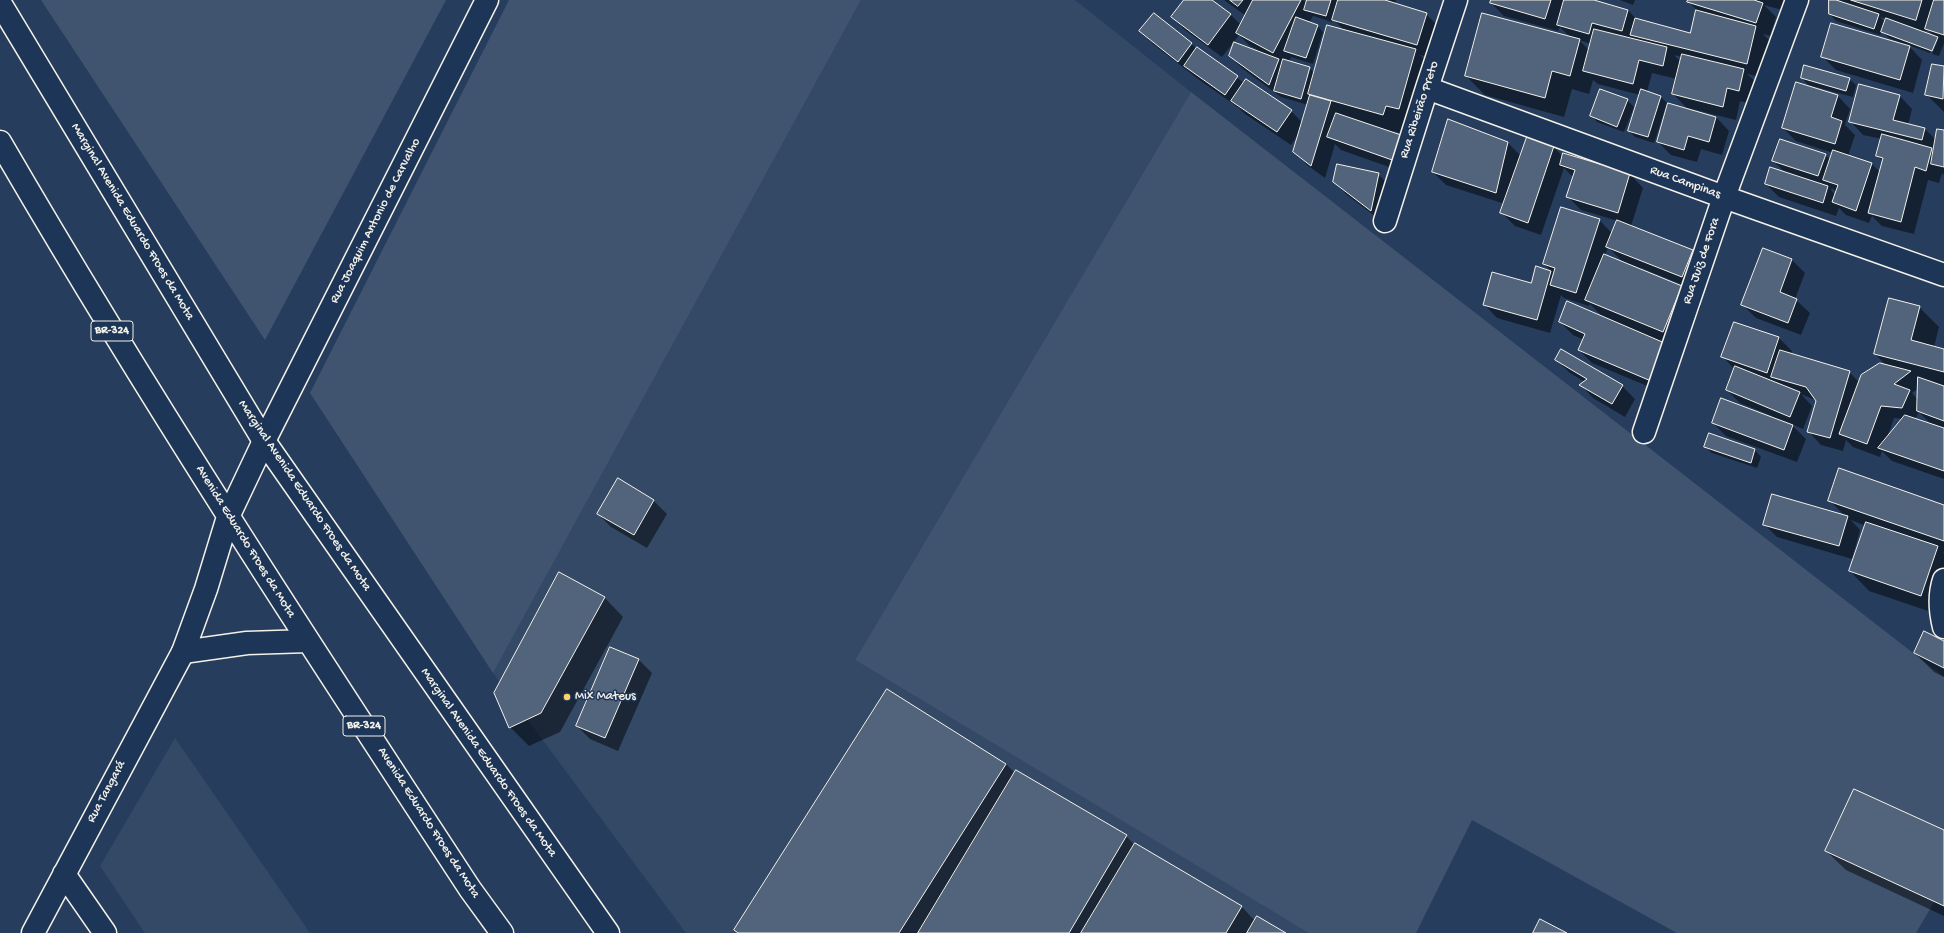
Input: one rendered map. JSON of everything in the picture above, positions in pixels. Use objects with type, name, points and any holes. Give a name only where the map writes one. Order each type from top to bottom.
[{"type":"main road","name":"Rua Joaquim Antonio de Carvalho","points":[[228,517],[264,441],[487,0]]},
{"type":"main road","name":"Rua Ribeirão Preto","points":[[1385,221],[1456,0]]},
{"type":"main road","name":"Rua Juiz de Fora","points":[[1644,432],[1724,197],[1797,0]]},
{"type":"main road","name":"Marginal Avenida Eduardo Froes da Mota","points":[[0,3],[264,441],[608,933]]},
{"type":"main road","name":"Rua Campinas","points":[[1427,88],[1724,197],[1944,275]]},
{"type":"main road","name":"Avenida Eduardo Froes da Mota","points":[[0,142],[73,268],[228,517],[470,889],[502,933]]},
{"type":"main road","name":"Rua Tangará","points":[[33,933],[183,652],[206,589],[228,517]]},
{"type":"main road","points":[[1944,580],[1940,611],[1944,627]]},
{"type":"main road","points":[[183,652],[247,643],[308,641]]},
{"type":"main road","points":[[64,874],[105,933]]},
{"type":"shaded area","points":[[41,0],[446,0],[265,340]]},
{"type":"shaded area","points":[[509,0],[861,0],[493,673],[310,393]]},
{"type":"shaded area","points":[[861,0],[1075,0],[1191,92],[855,660],[1311,933],[686,933],[493,673]]},
{"type":"shaded area","points":[[1191,92],[1944,677],[1944,885],[1916,933],[1677,933],[1472,820],[1416,933],[1309,933],[855,660]]},
{"type":"shaded area","points":[[175,738],[310,933],[145,933],[100,866]]},
{"type":"building","points":[[1184,0],[1212,0],[1231,14],[1208,45],[1171,17]]},
{"type":"building","points":[[1230,0],[1243,0],[1238,6]]},
{"type":"building","points":[[1253,0],[1301,0],[1273,53],[1236,33]]},
{"type":"building","points":[[1307,0],[1331,0],[1326,16],[1304,10]]},
{"type":"building","points":[[1338,0],[1385,0],[1427,13],[1417,45],[1332,20]]},
{"type":"building","points":[[1491,0],[1551,0],[1545,19],[1490,3]]},
{"type":"building","points":[[1564,0],[1594,0],[1628,10],[1622,31],[1592,23],[1589,34],[1557,25]]},
{"type":"building","points":[[1688,0],[1754,0],[1763,3],[1756,23],[1687,2]]},
{"type":"building","points":[[1829,0],[1836,0],[1879,14],[1874,29],[1829,14]]},
{"type":"building","points":[[1851,0],[1922,0],[1916,20]]},
{"type":"building","points":[[1934,0],[1944,0],[1944,35],[1925,29]]},
{"type":"building","points":[[1696,10],[1756,26],[1747,64],[1630,35],[1635,18],[1690,33]]},
{"type":"building","points":[[1154,13],[1192,43],[1178,62],[1139,31]]},
{"type":"building","points":[[1482,13],[1580,39],[1570,76],[1552,71],[1545,98],[1465,76]]},
{"type":"building","points":[[1296,17],[1318,25],[1306,58],[1284,51]]},
{"type":"building","points":[[1886,18],[1938,37],[1932,51],[1881,32]]},
{"type":"building","points":[[1831,23],[1910,46],[1900,80],[1821,57]]},
{"type":"building","points":[[1327,25],[1416,49],[1399,109],[1386,106],[1383,115],[1308,94]]},
{"type":"building","points":[[1594,29],[1667,47],[1663,66],[1639,60],[1633,84],[1583,71]]},
{"type":"building","points":[[1234,42],[1279,59],[1269,85],[1229,56]]},
{"type":"building","points":[[1197,47],[1238,76],[1225,95],[1184,66]]},
{"type":"building","points":[[1682,54],[1744,69],[1739,91],[1727,88],[1723,107],[1672,94]]},
{"type":"building","points":[[1283,59],[1310,67],[1301,99],[1274,91]]},
{"type":"building","points":[[1932,64],[1944,66],[1943,99],[1925,95]]},
{"type":"building","points":[[1804,65],[1850,78],[1846,91],[1801,78]]},
{"type":"building","points":[[1246,79],[1292,110],[1277,132],[1231,101]]},
{"type":"building","points":[[1796,82],[1838,95],[1831,117],[1842,121],[1835,144],[1782,128]]},
{"type":"building","points":[[1859,84],[1900,95],[1893,120],[1925,128],[1922,140],[1849,122]]},
{"type":"building","points":[[1600,89],[1628,99],[1617,127],[1590,116]]},
{"type":"building","points":[[1641,89],[1661,96],[1648,137],[1628,131]]},
{"type":"building","points":[[1310,95],[1331,101],[1311,166],[1293,152]]},
{"type":"building","points":[[1668,103],[1716,117],[1709,142],[1688,136],[1684,150],[1657,142]]},
{"type":"building","points":[[1336,113],[1404,136],[1395,161],[1327,137]]},
{"type":"building","points":[[1448,119],[1508,142],[1496,193],[1432,172]]},
{"type":"building","points":[[1937,129],[1944,130],[1944,167],[1931,164]]},
{"type":"building","points":[[1882,134],[1932,148],[1926,171],[1915,167],[1901,222],[1868,213],[1883,158],[1876,156]]},
{"type":"building","points":[[1527,137],[1554,146],[1528,223],[1500,213]]},
{"type":"building","points":[[1780,139],[1826,154],[1818,176],[1772,161]]},
{"type":"building","points":[[1833,150],[1872,163],[1856,211],[1832,202],[1838,185],[1823,180]]},
{"type":"building","points":[[1563,153],[1630,173],[1618,213],[1566,197],[1575,170],[1560,165]]},
{"type":"building","points":[[1337,164],[1379,173],[1371,211],[1333,182]]},
{"type":"building","points":[[1770,167],[1828,186],[1823,203],[1765,184]]},
{"type":"building","points":[[1561,207],[1600,219],[1576,293],[1550,285],[1555,268],[1543,264]]},
{"type":"building","points":[[1617,220],[1693,250],[1682,277],[1606,247]]},
{"type":"building","points":[[1763,248],[1792,259],[1780,292],[1797,299],[1788,323],[1741,305]]},
{"type":"building","points":[[1604,254],[1682,286],[1663,332],[1585,300]]},
{"type":"building","points":[[1536,266],[1551,271],[1537,320],[1483,305],[1492,272],[1531,283]]},
{"type":"building","points":[[1889,298],[1920,306],[1911,340],[1944,349],[1944,372],[1874,354]]},
{"type":"building","points":[[1567,301],[1667,344],[1651,381],[1578,350],[1585,334],[1559,322]]},
{"type":"building","points":[[1734,322],[1779,337],[1767,373],[1721,357]]},
{"type":"building","points":[[1561,349],[1623,385],[1612,404],[1579,385],[1587,379],[1555,360]]},
{"type":"building","points":[[1780,350],[1850,371],[1830,438],[1807,432],[1816,401],[1806,387],[1771,377]]},
{"type":"building","points":[[1880,363],[1911,371],[1894,384],[1910,390],[1902,408],[1881,406],[1867,444],[1839,434],[1861,375]]},
{"type":"building","points":[[1735,366],[1800,392],[1790,417],[1726,390]]},
{"type":"building","points":[[1918,377],[1944,386],[1944,421],[1917,411]]},
{"type":"building","points":[[1721,398],[1793,425],[1784,450],[1712,423]]},
{"type":"building","points":[[1905,415],[1944,428],[1944,471],[1878,448]]},
{"type":"building","points":[[1709,433],[1755,449],[1751,463],[1704,447]]},
{"type":"building","points":[[1839,468],[1944,505],[1944,541],[1828,501]]},
{"type":"building","points":[[618,478],[654,500],[634,535],[597,514]]},
{"type":"building","points":[[1772,494],[1848,516],[1839,546],[1763,525]]},
{"type":"building","points":[[1866,522],[1938,546],[1921,596],[1849,571]]},
{"type":"building","points":[[559,572],[605,597],[541,713],[509,728],[494,693]]},
{"type":"building","points":[[1924,631],[1944,641],[1944,668],[1914,653]]},
{"type":"building","points":[[610,647],[639,659],[605,738],[576,726]]},
{"type":"building","points":[[887,689],[1006,764],[899,933],[738,933],[734,930]]},
{"type":"building","points":[[1016,770],[1127,835],[1069,933],[918,933]]},
{"type":"building","points":[[1854,789],[1944,830],[1944,906],[1825,851]]},
{"type":"building","points":[[1135,843],[1242,906],[1226,933],[1081,933]]},
{"type":"building","points":[[1257,916],[1286,933],[1247,933]]},
{"type":"building","points":[[1540,919],[1567,933],[1533,933]]},
{"type":"place","name":"Mix Mateus","points":[[567,697]]}]
